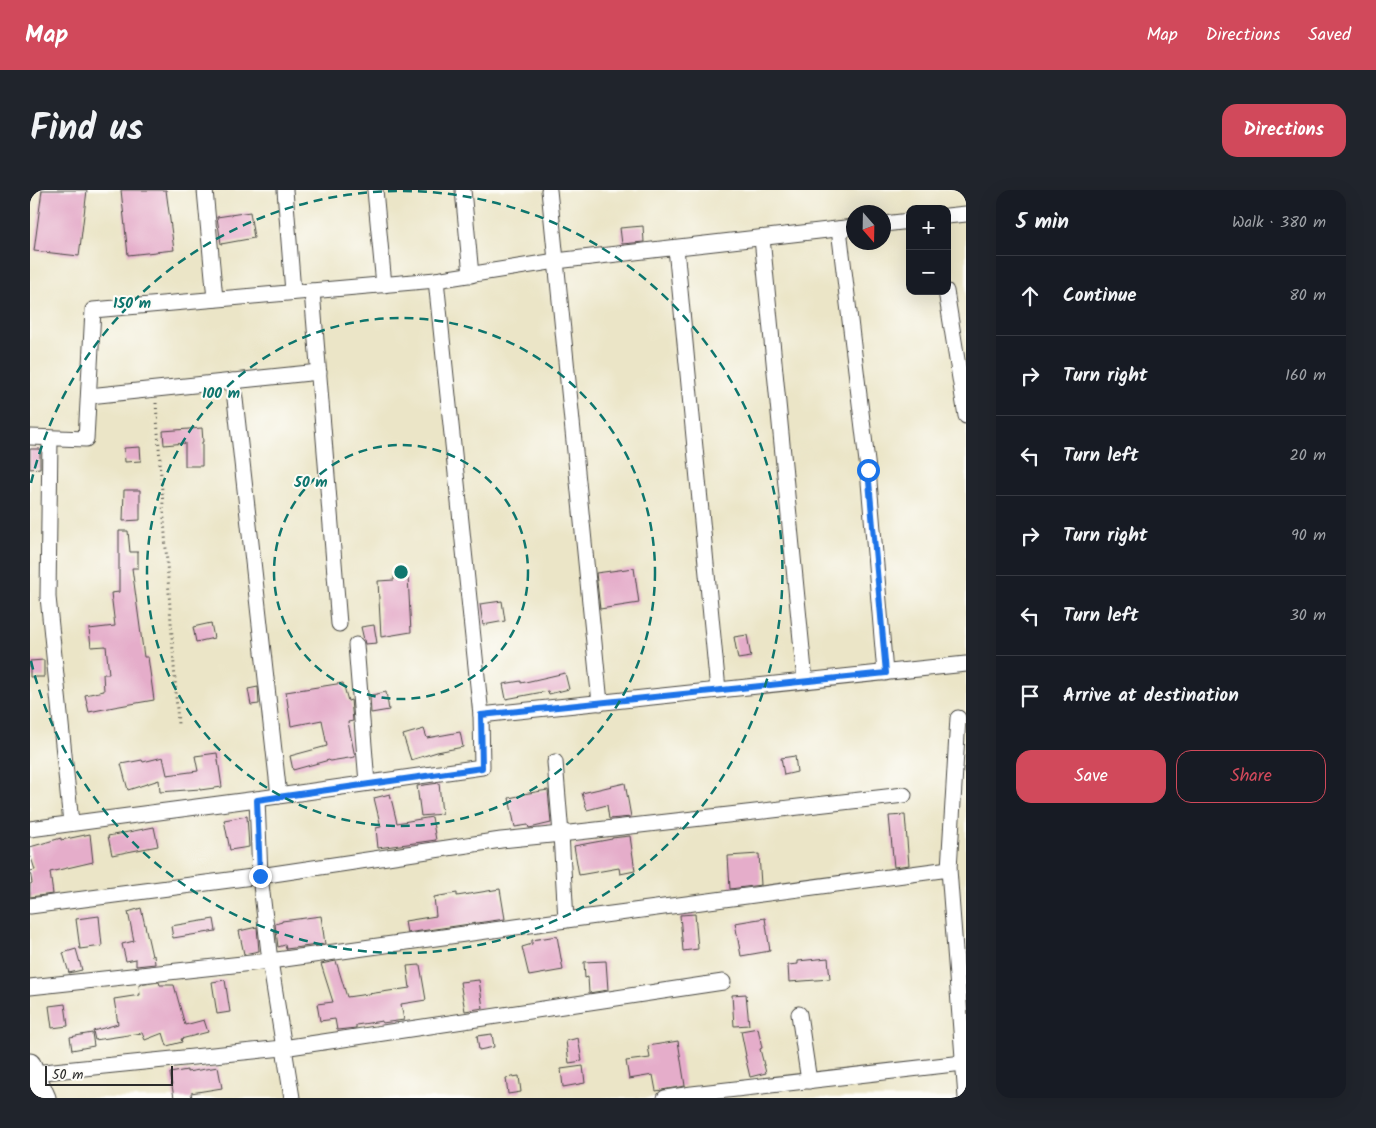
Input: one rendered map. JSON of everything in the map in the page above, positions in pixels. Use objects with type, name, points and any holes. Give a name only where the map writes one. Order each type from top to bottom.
[{"type":"street","points":[[205,190],[215,299]]},
{"type":"street","points":[[285,190],[294,292]]},
{"type":"street","points":[[375,190],[384,285]]},
{"type":"street","points":[[463,190],[471,275]]},
{"type":"street","points":[[549,190],[600,703]]},
{"type":"street","points":[[951,216],[966,214]]},
{"type":"street","points":[[891,223],[906,221]]},
{"type":"street","points":[[30,436],[86,439],[93,310],[436,280],[556,261],[846,228]]},
{"type":"street","points":[[762,238],[805,681]]},
{"type":"street","points":[[676,248],[718,690]]},
{"type":"street","points":[[848,250],[886,673]]},
{"type":"street","points":[[30,829],[257,800],[482,768],[481,715],[436,280]]},
{"type":"street","points":[[312,291],[339,624]]},
{"type":"street","points":[[947,295],[966,416]]},
{"type":"street","points":[[89,396],[319,372]]},
{"type":"street","points":[[233,382],[279,796]]},
{"type":"street","points":[[50,438],[48,597],[71,823]]},
{"type":"street","points":[[356,645],[367,783]]},
{"type":"street","points":[[481,715],[966,664]]},
{"type":"street","points":[[958,718],[949,869],[966,1098]]},
{"type":"street","points":[[555,762],[566,920]]},
{"type":"street","points":[[30,906],[260,876],[501,840],[904,795]]},
{"type":"street","points":[[257,800],[260,876],[270,961],[292,1098]]},
{"type":"street","points":[[30,987],[270,961],[949,869]]},
{"type":"street","points":[[45,1098],[32,1069],[284,1048],[723,982]]},
{"type":"street","points":[[800,1014],[809,1081]]},
{"type":"street","points":[[665,1098],[963,1063]]},
{"type":"path","points":[[155,390],[178,724]]},
{"type":"building","points":[[42,190],[87,190],[79,256],[34,251]]},
{"type":"building","points":[[121,190],[166,190],[174,250],[128,255]]},
{"type":"building","points":[[250,212],[254,238],[221,244],[217,217]]},
{"type":"building","points":[[643,226],[644,242],[622,244],[620,228]]},
{"type":"building","points":[[202,428],[202,466],[185,466],[185,443],[164,445],[163,431]]},
{"type":"building","points":[[140,447],[141,461],[125,462],[124,448]]},
{"type":"building","points":[[30,449],[40,449],[40,468],[30,469]]},
{"type":"building","points":[[124,490],[140,490],[140,520],[123,521]]},
{"type":"building","points":[[119,531],[128,531],[130,552],[138,552],[138,568],[132,568],[144,657],[148,657],[154,700],[89,712],[85,695],[104,691],[103,674],[109,674],[106,646],[91,647],[89,629],[115,626],[111,593],[119,592]]},
{"type":"building","points":[[634,568],[639,603],[600,609],[596,573]]},
{"type":"building","points":[[394,576],[408,576],[411,632],[381,637],[378,581],[394,580]]},
{"type":"building","points":[[502,601],[505,621],[483,625],[480,604]]},
{"type":"building","points":[[211,623],[214,638],[196,642],[193,627]]},
{"type":"building","points":[[374,625],[377,643],[365,644],[361,627]]},
{"type":"building","points":[[747,635],[751,657],[738,659],[734,637]]},
{"type":"building","points":[[44,660],[44,677],[30,677],[30,661]]},
{"type":"building","points":[[565,673],[569,689],[549,694],[548,691],[506,699],[503,684],[521,681],[521,683]]},
{"type":"building","points":[[343,683],[348,701],[351,700],[353,721],[348,722],[355,757],[329,760],[293,770],[290,756],[327,746],[322,720],[291,726],[286,692]]},
{"type":"building","points":[[258,687],[259,704],[251,705],[248,689]]},
{"type":"building","points":[[386,692],[389,710],[371,713],[370,697]]},
{"type":"building","points":[[424,729],[427,738],[460,732],[463,747],[411,760],[403,735]]},
{"type":"building","points":[[217,753],[222,787],[200,790],[160,792],[159,780],[128,790],[121,764],[142,760],[143,762],[163,757],[167,775],[198,771],[195,756]]},
{"type":"building","points":[[795,756],[797,772],[784,775],[781,758]]},
{"type":"building","points":[[439,783],[442,814],[421,816],[417,786]]},
{"type":"building","points":[[625,783],[631,817],[609,819],[607,805],[587,810],[582,793]]},
{"type":"building","points":[[548,790],[551,823],[529,828],[528,825],[515,827],[509,798]]},
{"type":"building","points":[[390,794],[397,823],[432,817],[436,840],[378,848],[376,828],[381,827],[374,798]]},
{"type":"building","points":[[905,815],[909,865],[894,867],[889,816]]},
{"type":"building","points":[[247,816],[249,847],[230,850],[224,820]]},
{"type":"building","points":[[154,827],[158,846],[112,855],[108,836]]},
{"type":"building","points":[[90,834],[93,862],[50,872],[53,894],[30,897],[30,884],[32,883],[30,871],[35,870],[30,847],[61,838],[61,840]]},
{"type":"building","points":[[630,836],[635,871],[620,874],[619,868],[579,875],[574,846]]},
{"type":"building","points":[[759,854],[761,885],[730,889],[728,856]]},
{"type":"building","points":[[500,889],[505,919],[407,933],[405,921],[436,916],[434,897],[457,893],[457,896]]},
{"type":"building","points":[[141,908],[155,964],[136,966],[136,959],[126,961],[122,944],[134,941],[128,912]]},
{"type":"building","points":[[695,914],[698,949],[683,951],[680,915]]},
{"type":"building","points":[[99,916],[102,946],[80,949],[76,919]]},
{"type":"building","points":[[321,916],[325,944],[286,949],[285,945],[278,947],[275,924],[282,921]]},
{"type":"building","points":[[765,918],[770,951],[741,956],[735,923]]},
{"type":"building","points":[[214,919],[216,931],[173,938],[171,926]]},
{"type":"building","points":[[257,927],[259,951],[244,954],[239,931]]},
{"type":"building","points":[[557,936],[563,970],[529,976],[522,947],[532,944],[532,940]]},
{"type":"building","points":[[76,949],[82,970],[69,973],[63,953]]},
{"type":"building","points":[[828,958],[830,979],[789,982],[788,965],[798,964],[798,961]]},
{"type":"building","points":[[336,961],[347,997],[410,988],[407,966],[420,965],[426,1000],[401,1004],[404,1020],[382,1023],[382,1021],[356,1025],[356,1028],[337,1030],[335,1019],[320,1021],[317,1004],[333,1002],[321,964]]},
{"type":"building","points":[[606,961],[608,990],[589,993],[588,977],[585,978],[584,962]]},
{"type":"building","points":[[225,980],[230,1012],[217,1014],[212,982]]},
{"type":"building","points":[[479,980],[483,1008],[465,1011],[460,982]]},
{"type":"building","points":[[159,982],[160,985],[174,985],[185,1025],[204,1020],[208,1032],[181,1039],[182,1042],[167,1046],[163,1033],[145,1040],[142,1033],[95,1040],[93,1031],[118,1024],[114,999],[140,995],[139,985]]},
{"type":"building","points":[[746,994],[749,1025],[734,1026],[732,995]]},
{"type":"building","points":[[65,1004],[68,1026],[52,1028],[49,1006]]},
{"type":"building","points":[[758,1028],[762,1048],[760,1049],[766,1073],[750,1077],[741,1031]]},
{"type":"building","points":[[92,1033],[94,1046],[72,1050],[70,1037]]},
{"type":"building","points":[[492,1034],[494,1047],[479,1050],[477,1036]]},
{"type":"building","points":[[578,1038],[582,1061],[569,1063],[566,1041]]},
{"type":"building","points":[[678,1041],[685,1086],[656,1091],[653,1075],[629,1079],[626,1061],[650,1058],[648,1046]]},
{"type":"building","points":[[583,1066],[585,1083],[563,1087],[561,1069]]},
{"type":"building","points":[[218,1067],[222,1088],[191,1093],[192,1098],[174,1098],[170,1073]]},
{"type":"building","points":[[519,1076],[521,1092],[508,1094],[506,1078]]},
{"type":"route","points":[[260,876],[257,800],[482,768],[481,715],[886,673],[868,470]]}]
